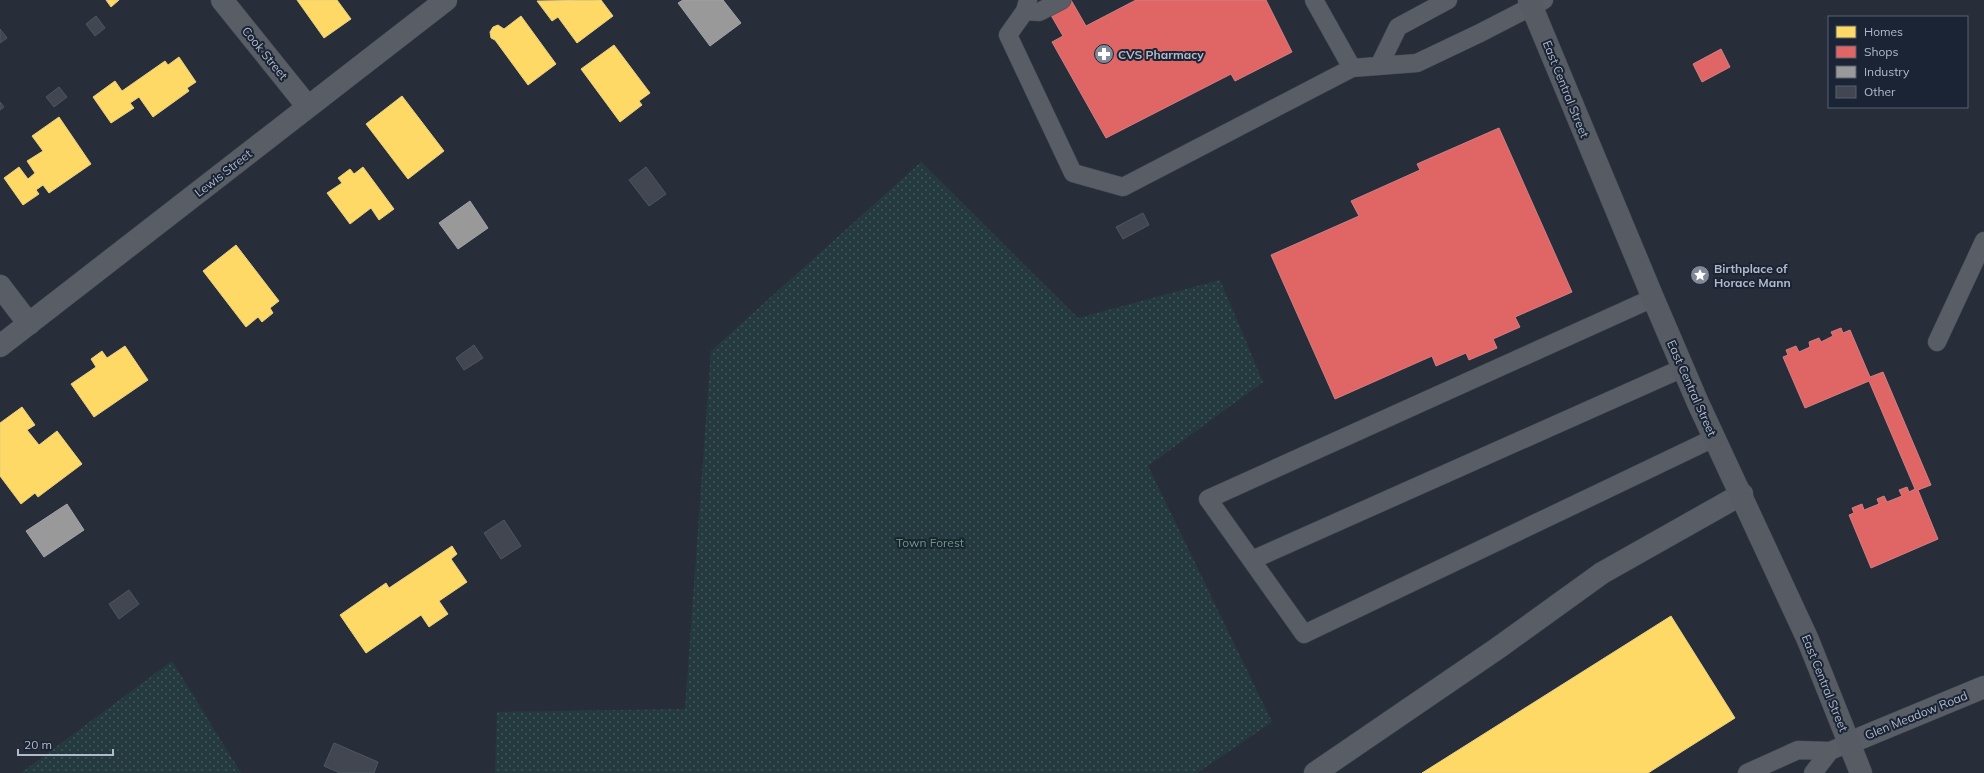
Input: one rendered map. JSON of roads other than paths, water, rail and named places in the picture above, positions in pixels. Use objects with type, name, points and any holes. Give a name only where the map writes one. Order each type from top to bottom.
[{"type":"main road","name":"East Central Street","points":[[1535,2],[1653,298],[1714,438],[1742,494],[1808,640],[1840,747],[1861,773]]},
{"type":"street","name":"Cook Street","points":[[222,0],[308,107]]},
{"type":"street","name":"Lewis Street","points":[[0,346],[446,0]]},
{"type":"street","points":[[0,286],[29,324]]},
{"type":"street","points":[[1317,772],[1498,648],[1602,573],[1742,494]]},
{"type":"street","name":"Glen Meadow Road","points":[[1840,747],[1984,687]]},
{"type":"lane","points":[[1062,0],[1039,12],[1027,5],[1008,35],[1073,173],[1123,187],[1352,68],[1417,63],[1480,34],[1535,2]]},
{"type":"lane","points":[[1314,0],[1352,68]]},
{"type":"lane","points":[[1379,66],[1398,27],[1448,0]]},
{"type":"lane","points":[[1937,342],[1984,241]]},
{"type":"lane","points":[[1653,298],[1208,499],[1304,634],[1714,438]]},
{"type":"lane","points":[[1252,560],[1683,368]]},
{"type":"lane","points":[[1747,773],[1798,750],[1840,747]]},
{"type":"lane","points":[[1813,773],[1840,747]]},
{"type":"place","name":"CVS Pharmacy","points":[[1104,54]]},
{"type":"place","name":"Birthplace of Horace Mann","points":[[1700,275]]},
{"type":"park label","name":"Town Forest","points":[[930,542]]}]
